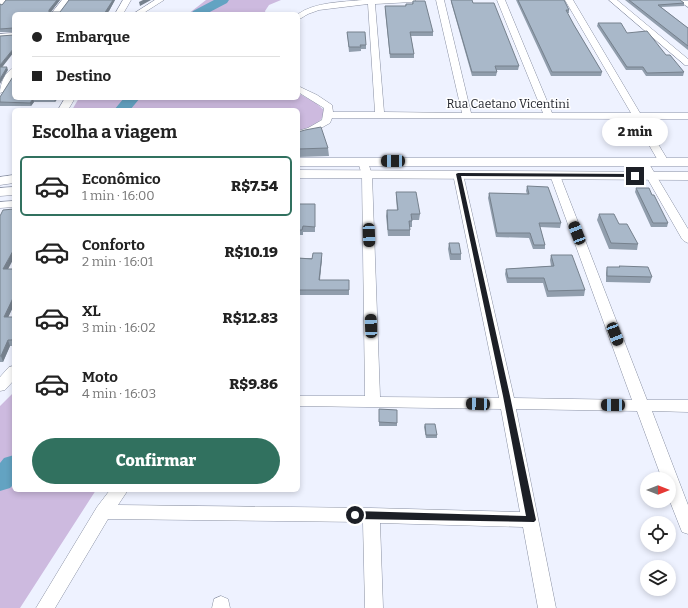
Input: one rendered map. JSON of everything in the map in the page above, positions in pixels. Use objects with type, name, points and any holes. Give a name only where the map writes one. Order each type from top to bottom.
[{"type":"street","points":[[0,4],[4,0]]},
{"type":"street","points":[[57,12],[66,0]]},
{"type":"street","points":[[120,12],[127,0]]},
{"type":"street","points":[[140,12],[160,0]]},
{"type":"street","points":[[300,15],[324,6],[412,0]]},
{"type":"street","points":[[440,0],[467,116]]},
{"type":"street","points":[[501,0],[549,116]]},
{"type":"street","points":[[569,0],[664,162]]},
{"type":"street","points":[[613,0],[688,62]]},
{"type":"street","points":[[682,0],[688,5]]},
{"type":"street","points":[[371,2],[380,115]]},
{"type":"street","points":[[0,36],[12,35]]},
{"type":"street","points":[[0,90],[12,74]]},
{"type":"street","points":[[300,90],[314,97],[328,108],[327,121],[311,130],[300,133]]},
{"type":"street","name":"Rua Caetano Vicentini","points":[[328,115],[688,116]]},
{"type":"street","points":[[300,162],[688,162]]},
{"type":"street","points":[[363,162],[367,175],[373,401]]},
{"type":"street","points":[[643,162],[688,239]]},
{"type":"street","points":[[300,174],[688,176]]},
{"type":"street","points":[[458,174],[508,405],[547,608]]},
{"type":"street","points":[[555,175],[688,527]]},
{"type":"street","points":[[0,181],[12,179]]},
{"type":"street","points":[[0,192],[12,191]]},
{"type":"street","points":[[0,205],[12,204]]},
{"type":"street","points":[[0,386],[12,374]]},
{"type":"street","points":[[300,401],[373,401],[508,405],[688,406]]},
{"type":"street","points":[[45,608],[103,512],[118,492]]},
{"type":"street","points":[[103,512],[371,515],[531,520]]},
{"type":"street","points":[[371,515],[374,608]]},
{"type":"shaded area","points":[[206,0],[281,0],[269,5],[265,12],[191,12]]},
{"type":"shaded area","points":[[300,94],[316,103],[325,111],[321,119],[315,125],[300,130],[300,108],[73,108],[78,100],[300,100]]},
{"type":"shaded area","points":[[12,394],[12,492],[95,492],[20,608],[0,608],[0,406]]},
{"type":"building","points":[[6,0],[57,0],[49,12],[12,12],[12,28],[0,29],[0,4],[2,5]]},
{"type":"building","points":[[69,0],[113,0],[105,12],[60,12]]},
{"type":"building","points":[[451,0],[472,0],[473,3],[494,3],[519,66],[495,66],[497,72],[472,72]]},
{"type":"building","points":[[518,0],[564,0],[569,10],[566,10],[602,72],[552,72]]},
{"type":"building","points":[[629,0],[680,0],[684,3],[658,5],[688,28],[688,46]]},
{"type":"building","points":[[413,1],[425,1],[433,32],[410,32],[414,54],[390,54],[385,6],[406,6],[406,4],[413,4]]},
{"type":"building","points":[[598,23],[621,23],[627,33],[647,31],[666,55],[670,55],[684,72],[647,73],[643,67],[627,67]]},
{"type":"building","points":[[347,32],[365,32],[366,45],[360,45],[361,47],[349,47]]},
{"type":"building","points":[[12,35],[12,50],[0,65],[0,36]]},
{"type":"building","points":[[0,67],[7,67],[0,79]]},
{"type":"building","points":[[12,78],[12,100],[32,100],[30,103],[0,102],[0,97]]},
{"type":"building","points":[[321,127],[328,148],[300,149],[300,131]]},
{"type":"building","points":[[527,186],[548,187],[561,223],[539,223],[545,245],[534,245],[530,233],[497,233],[489,193],[529,194]]},
{"type":"building","points":[[636,188],[649,188],[668,223],[653,223]]},
{"type":"building","points":[[396,192],[416,192],[420,214],[411,214],[412,221],[409,221],[410,230],[388,230],[387,210],[398,210]]},
{"type":"building","points":[[300,204],[315,204],[315,227],[303,226],[302,230],[300,230]]},
{"type":"building","points":[[12,209],[12,253],[3,269],[12,269],[12,300],[4,317],[12,317],[12,340],[8,340],[0,356],[0,216],[3,210]]},
{"type":"building","points":[[599,214],[614,214],[619,224],[627,224],[638,244],[611,243]]},
{"type":"building","points":[[449,243],[459,243],[461,254],[451,254]]},
{"type":"building","points":[[313,253],[322,253],[319,280],[349,280],[349,290],[300,290],[300,258],[312,259]]},
{"type":"building","points":[[551,255],[572,255],[585,290],[548,291],[544,278],[508,278],[506,269],[554,266]]},
{"type":"building","points":[[619,266],[648,267],[652,277],[607,276],[607,267],[620,267]]},
{"type":"building","points":[[379,409],[397,410],[397,423],[379,422]]},
{"type":"building","points":[[425,424],[435,424],[437,435],[426,435]]},
{"type":"waterway","points":[[201,12],[223,0]]},
{"type":"waterway","points":[[124,108],[130,100]]},
{"type":"waterway","points":[[0,480],[12,468]]},
{"type":"route","points":[[355,515],[531,520],[508,405],[458,174],[635,176]]}]
